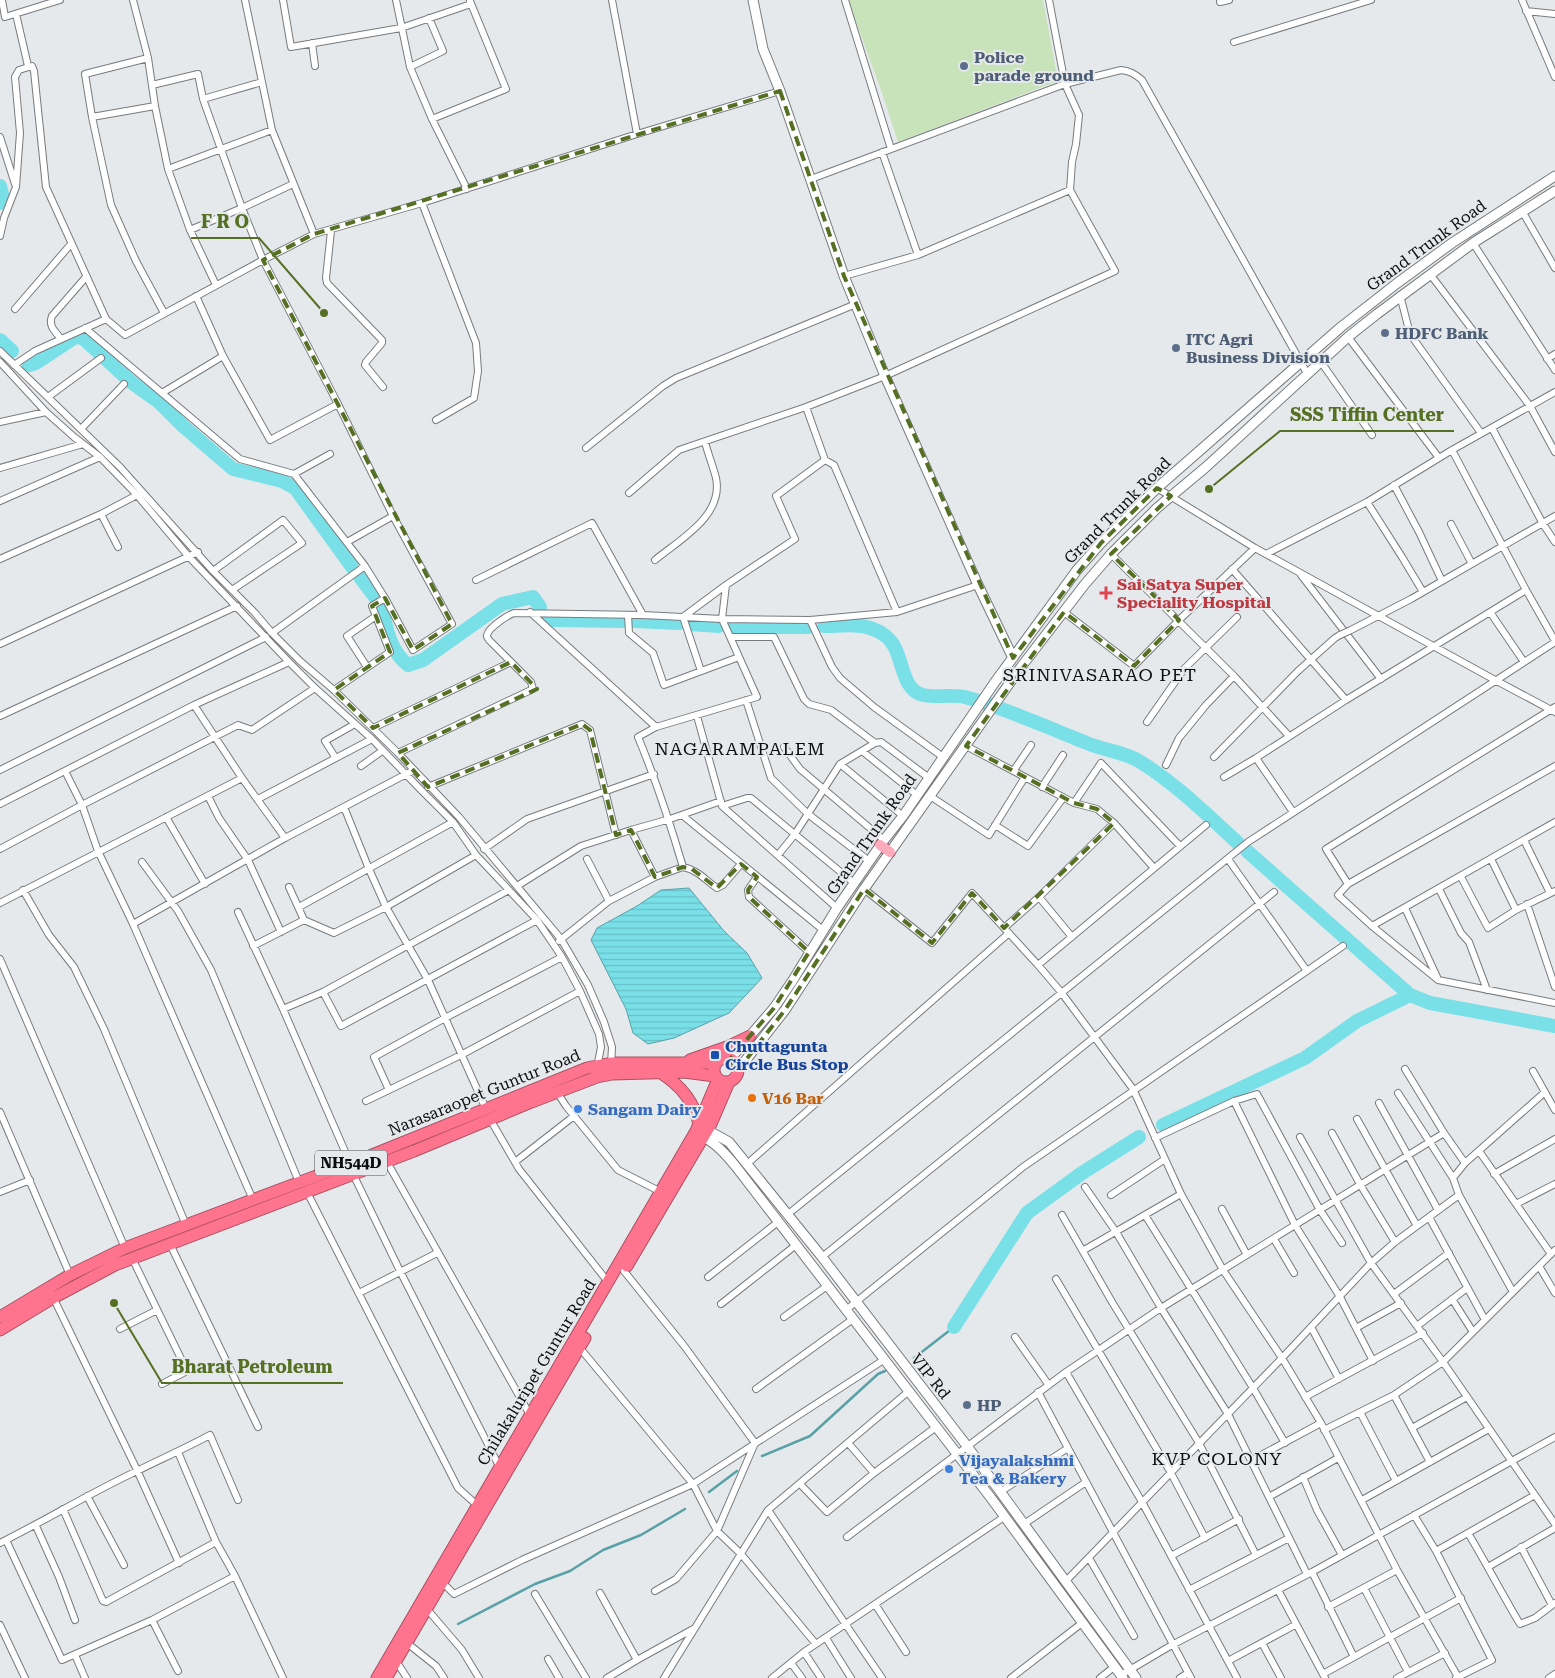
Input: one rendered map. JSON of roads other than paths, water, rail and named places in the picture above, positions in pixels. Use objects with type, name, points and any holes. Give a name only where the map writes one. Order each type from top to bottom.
[{"type":"highway","name":"NH544D","points":[[682,1064],[750,1036]]},
{"type":"highway","name":"NH544D","points":[[716,1063],[723,1059],[730,1059]]},
{"type":"highway","points":[[716,1063],[714,1069],[721,1079],[736,1078],[738,1070],[736,1063],[730,1059]]},
{"type":"highway","name":"Narasaraopet Guntur Road","points":[[0,1317],[50,1293],[132,1258],[306,1192],[352,1169],[597,1071],[716,1063]]},
{"type":"highway","name":"Narasaraopet Guntur Road","points":[[610,1069],[660,1073],[684,1072],[721,1079]]},
{"type":"highway","name":"Narasaraopet Guntur Road","points":[[0,1330],[50,1293],[70,1275],[124,1248],[299,1182],[387,1162],[488,1114],[558,1092],[597,1071]]},
{"type":"highway","points":[[660,1073],[677,1085],[690,1100],[697,1114],[701,1130]]},
{"type":"highway","name":"Chilakaluripet Guntur Road","points":[[386,1678],[442,1582],[481,1508],[499,1466],[701,1130],[721,1079]]},
{"type":"highway","name":"Chilakaluripet Guntur Road","points":[[377,1678],[580,1347],[624,1271],[664,1194]]},
{"type":"main road","points":[[753,0],[764,49],[844,276],[885,376],[978,585],[1013,658]]},
{"type":"main road","name":"Grand Trunk Road","points":[[730,1059],[774,1008],[837,908],[882,842],[1077,570],[1101,543],[1157,488],[1341,327],[1421,265],[1492,216],[1555,176]]},
{"type":"main road","name":"Grand Trunk Road","points":[[738,1070],[785,1010],[864,890],[966,746],[985,716],[1084,584],[1111,554],[1171,496],[1206,467],[1348,337],[1400,295],[1473,243],[1555,191]]},
{"type":"main road","points":[[882,842],[890,852]]},
{"type":"main road","name":"VIP Rd","points":[[701,1130],[730,1142],[967,1446],[1136,1678]]},
{"type":"main road","name":"VIP Rd","points":[[701,1130],[723,1150],[853,1320],[910,1391],[1122,1677]]},
{"type":"main road","points":[[887,1362],[898,1358]]},
{"type":"street","points":[[2,0],[5,17],[60,0]]},
{"type":"street","points":[[133,0],[148,58],[155,106],[168,169],[190,230],[216,285]]},
{"type":"street","points":[[245,0],[272,130],[314,234]]},
{"type":"street","points":[[283,0],[291,47],[401,28],[471,2],[506,89],[432,119]]},
{"type":"street","points":[[396,0],[410,67],[432,119],[468,189]]},
{"type":"street","points":[[612,0],[637,134]]},
{"type":"street","points":[[845,0],[891,149]]},
{"type":"street","points":[[629,493],[679,450],[806,407],[885,376],[1116,271],[1070,190],[1079,115],[1066,84],[1049,0]]},
{"type":"street","points":[[1220,2],[1228,0]]},
{"type":"street","points":[[1234,42],[1371,0]]},
{"type":"street","points":[[1522,0],[1554,75]]},
{"type":"street","points":[[1526,11],[1555,14]]},
{"type":"street","points":[[16,14],[28,66]]},
{"type":"street","points":[[410,67],[443,51],[428,18]]},
{"type":"street","points":[[312,43],[316,66]]},
{"type":"street","points":[[148,58],[85,74],[92,117],[111,205],[136,260],[164,313]]},
{"type":"street","points":[[0,236],[4,218],[16,188],[20,133],[14,77],[19,70],[28,66],[32,66],[34,71],[46,187],[106,319],[125,335],[314,234],[468,189],[637,134],[780,91]]},
{"type":"street","points":[[811,179],[1066,84],[1121,70],[1128,71],[1142,80],[1308,375]]},
{"type":"street","points":[[85,328],[240,459],[294,474],[365,566],[413,650],[452,624],[393,516],[338,404],[263,260],[221,148],[204,99],[198,74],[152,85]]},
{"type":"street","points":[[204,99],[262,82]]},
{"type":"street","points":[[92,117],[155,106]]},
{"type":"street","points":[[168,169],[272,130]]},
{"type":"street","points":[[0,137],[16,188]]},
{"type":"street","points":[[882,152],[918,255]]},
{"type":"street","points":[[190,230],[293,184]]},
{"type":"street","points":[[844,276],[918,255],[1070,190]]},
{"type":"street","points":[[422,203],[476,343],[477,352],[478,371],[474,398],[436,420]]},
{"type":"street","points":[[1522,211],[1555,268]]},
{"type":"street","points":[[331,230],[327,283],[380,336],[382,343],[365,365],[383,387]]},
{"type":"street","points":[[1473,243],[1555,370]]},
{"type":"street","points":[[15,308],[71,244]]},
{"type":"street","points":[[1430,274],[1530,406],[1555,452]]},
{"type":"street","points":[[61,339],[50,324],[50,320],[86,277]]},
{"type":"street","points":[[1400,295],[1410,334],[1481,433]]},
{"type":"street","points":[[196,296],[223,356],[270,440],[338,404]]},
{"type":"street","points":[[586,448],[663,386],[676,378],[856,304]]},
{"type":"street","points":[[14,365],[34,350],[106,319]]},
{"type":"street","points":[[1348,337],[1439,458]]},
{"type":"street","points":[[0,351],[151,500],[232,590],[289,662],[372,739],[453,822],[476,855],[537,920],[562,957],[580,990],[599,1034],[601,1047],[597,1071]]},
{"type":"street","points":[[1547,359],[1555,354]]},
{"type":"street","points":[[162,393],[223,356]]},
{"type":"street","points":[[48,397],[101,358]]},
{"type":"street","points":[[0,362],[46,412],[100,457],[137,495],[189,557],[237,606],[334,690],[459,817],[561,939],[588,985],[604,1022],[612,1047],[610,1069]]},
{"type":"street","points":[[1321,362],[1372,435]]},
{"type":"street","points":[[81,429],[124,384]]},
{"type":"street","points":[[1266,554],[1367,502],[1481,433],[1555,392]]},
{"type":"street","points":[[806,407],[825,460],[834,465],[897,612]]},
{"type":"street","points":[[0,422],[46,412]]},
{"type":"street","points":[[1492,428],[1542,524],[1555,542]]},
{"type":"street","points":[[655,560],[706,517],[713,506],[716,480],[705,442]]},
{"type":"street","points":[[0,468],[83,444]]},
{"type":"street","points":[[787,1215],[1248,842],[1555,641],[1452,450]]},
{"type":"street","points":[[294,474],[330,454]]},
{"type":"street","points":[[0,501],[100,457]]},
{"type":"street","points":[[683,617],[726,585],[795,539],[776,496],[825,460]]},
{"type":"street","points":[[1394,484],[1442,581]]},
{"type":"street","points":[[1157,488],[1255,548],[1495,680],[1554,709]]},
{"type":"street","points":[[0,558],[101,514],[137,495]]},
{"type":"street","points":[[1367,502],[1423,592]]},
{"type":"street","points":[[101,514],[118,547]]},
{"type":"street","points":[[347,542],[393,516]]},
{"type":"street","points":[[1214,756],[1311,659],[1335,638],[1380,616],[1555,516]]},
{"type":"street","points":[[213,570],[283,520],[302,543],[232,590]]},
{"type":"street","points":[[476,580],[592,523],[643,615]]},
{"type":"street","points":[[1450,524],[1472,564]]},
{"type":"street","points":[[1064,612],[1134,666],[1179,620],[1255,548]]},
{"type":"street","points":[[0,644],[198,552]]},
{"type":"street","points":[[1111,554],[1234,676],[1289,736]]},
{"type":"street","points":[[0,770],[269,635],[365,566]]},
{"type":"street","points":[[1232,569],[1346,700]]},
{"type":"street","points":[[1299,572],[1381,679]]},
{"type":"street","points":[[683,868],[670,819],[638,737],[656,727],[758,697],[722,619],[726,585]]},
{"type":"street","points":[[398,753],[533,689],[531,682],[487,636],[488,632],[509,615],[530,612],[722,619],[810,620],[897,612],[978,585]]},
{"type":"street","points":[[1224,777],[1526,590]]},
{"type":"street","points":[[334,690],[390,652],[372,606],[385,598]]},
{"type":"street","points":[[0,716],[237,606]]},
{"type":"street","points":[[530,612],[656,727]]},
{"type":"street","points":[[1490,612],[1524,662]]},
{"type":"street","points":[[628,615],[630,633],[653,654],[664,685],[740,657]]},
{"type":"street","points":[[367,667],[347,636],[376,616]]},
{"type":"street","points":[[683,617],[701,671]]},
{"type":"street","points":[[1147,722],[1184,669],[1237,617]]},
{"type":"street","points":[[810,620],[832,667],[840,678],[874,707],[943,757]]},
{"type":"street","points":[[730,638],[774,637],[804,699],[809,704],[830,710],[875,743]]},
{"type":"street","points":[[0,804],[194,706],[289,662]]},
{"type":"street","points":[[373,728],[511,662]]},
{"type":"street","points":[[1166,765],[1179,738],[1206,705],[1234,676]]},
{"type":"street","points":[[0,849],[238,725],[252,730],[315,688]]},
{"type":"street","points":[[746,700],[771,778],[808,814],[869,861]]},
{"type":"street","points":[[194,706],[242,778],[286,838]]},
{"type":"street","points":[[1348,884],[1326,848],[1554,709]]},
{"type":"street","points":[[697,716],[721,804],[837,908]]},
{"type":"street","points":[[335,758],[325,741],[355,724]]},
{"type":"street","points":[[428,787],[582,724],[590,730],[616,835]]},
{"type":"street","points":[[258,799],[372,739]]},
{"type":"street","points":[[778,855],[795,834],[840,764],[875,743],[881,742],[929,778]]},
{"type":"street","points":[[1014,770],[1031,745]]},
{"type":"street","points":[[966,746],[1014,770],[1063,798],[1097,809],[1114,823],[1154,868]]},
{"type":"street","points":[[784,747],[800,769],[824,788],[882,842]]},
{"type":"street","points":[[361,766],[382,751]]},
{"type":"street","points":[[862,751],[917,795]]},
{"type":"street","points":[[1042,787],[1063,755]]},
{"type":"street","points":[[1256,758],[1293,812]]},
{"type":"street","points":[[1074,803],[1101,763],[1180,846]]},
{"type":"street","points":[[840,764],[902,816]]},
{"type":"street","points":[[1555,766],[1348,884],[1338,895],[1372,926],[1438,980],[1555,1003]]},
{"type":"street","points":[[133,924],[286,838],[414,770]]},
{"type":"street","points":[[66,771],[82,805],[98,851],[133,924],[252,1200]]},
{"type":"street","points":[[484,849],[527,819],[654,774]]},
{"type":"street","points":[[930,796],[989,835],[1025,777]]},
{"type":"street","points":[[0,903],[242,778]]},
{"type":"street","points":[[208,796],[219,818],[248,860],[281,932]]},
{"type":"street","points":[[517,886],[581,846],[682,815],[747,798],[751,798],[854,883]]},
{"type":"street","points":[[995,825],[1028,846],[1063,798]]},
{"type":"street","points":[[344,807],[386,907],[428,980],[488,1114],[515,1162],[608,1282]]},
{"type":"street","points":[[682,815],[823,930]]},
{"type":"street","points":[[166,817],[204,884]]},
{"type":"street","points":[[299,907],[453,822]]},
{"type":"street","points":[[1372,926],[1555,822]]},
{"type":"street","points":[[747,1164],[1007,930],[1114,823]]},
{"type":"street","points":[[1038,965],[1206,825]]},
{"type":"street","points":[[631,830],[655,877]]},
{"type":"street","points":[[1461,877],[1488,928],[1516,910],[1553,892],[1524,840]]},
{"type":"street","points":[[289,887],[304,920],[334,933],[386,907],[476,855]]},
{"type":"street","points":[[587,859],[609,901]]},
{"type":"street","points":[[1228,859],[1307,971]]},
{"type":"street","points":[[1492,859],[1516,910]]},
{"type":"street","points":[[142,862],[183,920],[211,970],[299,1182]]},
{"type":"street","points":[[554,945],[609,901],[655,877],[683,868],[692,869],[717,888],[723,885],[741,864]]},
{"type":"street","points":[[757,877],[748,890],[749,897],[809,952]]},
{"type":"street","points":[[1439,889],[1460,934],[1470,942],[1487,990]]},
{"type":"street","points":[[23,890],[49,935],[74,967],[104,1029],[186,1225]]},
{"type":"street","points":[[283,1009],[323,992],[509,890]]},
{"type":"street","points":[[864,890],[932,943],[972,893],[1062,992],[1134,1090],[1181,1194],[1223,1270],[1282,1358],[1321,1424],[1397,1570],[1445,1653],[1457,1678],[1492,1660],[1436,1551],[1414,1515]]},
{"type":"street","points":[[822,1258],[1274,892]]},
{"type":"street","points":[[1039,897],[1072,937]]},
{"type":"street","points":[[1527,904],[1555,987]]},
{"type":"street","points":[[1405,908],[1438,980]]},
{"type":"street","points":[[238,912],[283,1009],[352,1169],[400,1271],[499,1466]]},
{"type":"street","points":[[253,946],[304,920]]},
{"type":"street","points":[[323,992],[341,1026],[537,920]]},
{"type":"street","points":[[846,1310],[1023,1166],[1343,946]]},
{"type":"street","points":[[389,1090],[374,1057],[562,957]]},
{"type":"street","points":[[0,959],[124,1248]]},
{"type":"street","points":[[366,1101],[461,1055],[580,990]]},
{"type":"street","points":[[1405,1069],[1444,1133],[1465,1163]]},
{"type":"street","points":[[1533,1071],[1555,1110]]},
{"type":"street","points":[[558,1092],[574,1116],[618,1170],[664,1194]]},
{"type":"street","points":[[1453,1178],[1465,1163],[1545,1092]]},
{"type":"street","points":[[1398,1093],[1453,1178],[1459,1195],[1513,1292]]},
{"type":"street","points":[[1155,1138],[1234,1101],[1257,1094],[1320,1210],[1342,1244]]},
{"type":"street","points":[[1234,1101],[1295,1226],[1340,1297],[1373,1361]]},
{"type":"street","points":[[1379,1103],[1438,1210]]},
{"type":"street","points":[[0,1112],[70,1275]]},
{"type":"street","points":[[515,1162],[574,1116]]},
{"type":"street","points":[[1357,1119],[1417,1226]]},
{"type":"street","points":[[1332,1133],[1395,1242]]},
{"type":"street","points":[[847,1537],[1048,1384],[1161,1308],[1444,1133]]},
{"type":"street","points":[[1300,1137],[1371,1263],[1444,1362],[1555,1524]]},
{"type":"street","points":[[1494,1174],[1555,1139]]},
{"type":"street","points":[[1324,1430],[1394,1395],[1444,1362],[1553,1252],[1479,1151]]},
{"type":"street","points":[[1110,1195],[1165,1159]]},
{"type":"street","points":[[387,1162],[530,1415]]},
{"type":"street","points":[[0,1192],[30,1180]]},
{"type":"street","points":[[1516,1204],[1555,1184]]},
{"type":"street","points":[[1086,1187],[1116,1232],[1161,1308],[1228,1414],[1289,1538],[1310,1573],[1354,1657]]},
{"type":"street","points":[[306,1192],[458,1488],[481,1508]]},
{"type":"street","points":[[1084,1250],[1181,1194]]},
{"type":"street","points":[[1065,1582],[1282,1358],[1371,1263],[1395,1242],[1459,1195]]},
{"type":"street","points":[[1222,1209],[1247,1256]]},
{"type":"street","points":[[1062,1215],[1084,1250],[1112,1302],[1199,1443],[1256,1554]]},
{"type":"street","points":[[1145,1215],[1253,1388],[1285,1443]]},
{"type":"street","points":[[1429,1217],[1485,1320]]},
{"type":"street","points":[[708,1277],[778,1222]]},
{"type":"street","points":[[1274,1239],[1294,1273]]},
{"type":"street","points":[[170,1244],[258,1427]]},
{"type":"street","points":[[721,1304],[796,1244]]},
{"type":"street","points":[[359,1293],[437,1253]]},
{"type":"street","points":[[1394,1294],[1450,1253]]},
{"type":"street","points":[[132,1258],[187,1370],[162,1384]]},
{"type":"street","points":[[1539,1266],[1552,1283],[1555,1293]]},
{"type":"street","points":[[624,1271],[685,1347],[755,1443]]},
{"type":"street","points":[[1056,1279],[1171,1473],[1205,1538]]},
{"type":"street","points":[[784,1317],[827,1286]]},
{"type":"street","points":[[1417,1326],[1467,1288]]},
{"type":"street","points":[[50,1293],[137,1470],[179,1563]]},
{"type":"street","points":[[1452,1299],[1473,1332]]},
{"type":"street","points":[[1356,1328],[1401,1303]]},
{"type":"street","points":[[120,1329],[157,1310]]},
{"type":"street","points":[[756,1389],[853,1320]]},
{"type":"street","points":[[1311,1327],[1339,1379]]},
{"type":"street","points":[[1305,1397],[1423,1333]]},
{"type":"street","points":[[1015,1337],[1048,1384]]},
{"type":"street","points":[[580,1347],[693,1484],[717,1530],[741,1554],[816,1644]]},
{"type":"street","points":[[442,1582],[454,1594],[522,1560],[693,1484],[755,1443],[887,1362]]},
{"type":"street","points":[[1066,1372],[1142,1502],[1237,1678]]},
{"type":"street","points":[[664,1678],[768,1510],[910,1391]]},
{"type":"street","points":[[1038,1392],[1190,1676],[1180,1678]]},
{"type":"street","points":[[1394,1395],[1430,1462]]},
{"type":"street","points":[[1412,1428],[1467,1397]]},
{"type":"street","points":[[1360,1412],[1396,1481]]},
{"type":"street","points":[[1252,1460],[1321,1424]]},
{"type":"street","points":[[800,1485],[827,1512],[874,1473],[936,1427]]},
{"type":"street","points":[[1362,1500],[1489,1429]]},
{"type":"street","points":[[235,1576],[152,1620],[62,1660],[3,1542],[36,1526],[63,1509],[137,1470],[210,1435],[238,1500]]},
{"type":"street","points":[[1122,1677],[1130,1670],[1172,1645],[1310,1573],[1555,1437]]},
{"type":"street","points":[[655,1591],[676,1579],[717,1530],[755,1443]]},
{"type":"street","points":[[849,1444],[874,1473]]},
{"type":"street","points":[[1000,1492],[1068,1448]]},
{"type":"street","points":[[178,1452],[216,1542],[235,1576],[282,1678]]},
{"type":"street","points":[[1269,1496],[1338,1458]]},
{"type":"street","points":[[1303,1478],[1317,1510],[1342,1555]]},
{"type":"street","points":[[1024,1524],[1086,1482]]},
{"type":"street","points":[[1436,1551],[1535,1495]]},
{"type":"street","points":[[88,1496],[124,1565]]},
{"type":"street","points":[[63,1509],[103,1601],[106,1602],[216,1542]]},
{"type":"street","points":[[768,1510],[882,1678]]},
{"type":"street","points":[[772,1678],[804,1652],[1004,1517]]},
{"type":"street","points":[[1171,1556],[1238,1519]]},
{"type":"street","points":[[36,1526],[76,1620]]},
{"type":"street","points":[[1488,1567],[1555,1528]]},
{"type":"street","points":[[1468,1533],[1520,1624],[1535,1618],[1553,1604],[1522,1547]]},
{"type":"street","points":[[1189,1590],[1289,1538]]},
{"type":"street","points":[[1089,1558],[1134,1636]]},
{"type":"street","points":[[1328,1607],[1397,1570]]},
{"type":"street","points":[[1364,1588],[1408,1672]]},
{"type":"street","points":[[1278,1590],[1295,1625],[1324,1676],[1354,1657],[1461,1598]]},
{"type":"street","points":[[600,1593],[637,1660]]},
{"type":"street","points":[[535,1594],[586,1678]]},
{"type":"street","points":[[875,1604],[906,1652]]},
{"type":"street","points":[[427,1608],[462,1650],[479,1678]]},
{"type":"street","points":[[152,1620],[178,1671]]},
{"type":"street","points":[[1011,1678],[1082,1623]]},
{"type":"street","points":[[0,1625],[2,1636],[25,1678]]},
{"type":"street","points":[[1228,1661],[1295,1625]]},
{"type":"street","points":[[607,1678],[694,1629]]},
{"type":"street","points":[[826,1638],[851,1678]]},
{"type":"street","points":[[407,1643],[436,1666],[444,1678]]},
{"type":"street","points":[[1262,1643],[1281,1678]]},
{"type":"street","points":[[804,1652],[821,1678]]},
{"type":"street","points":[[1397,1678],[1445,1653]]},
{"type":"street","points":[[75,1655],[85,1678]]},
{"type":"street","points":[[548,1659],[560,1678]]},
{"type":"street","points":[[396,1661],[407,1678]]},
{"type":"street","points":[[791,1662],[802,1678]]},
{"type":"street","points":[[1100,1678],[1114,1667]]},
{"type":"street","points":[[1549,1678],[1555,1674]]},
{"type":"water","points":[[689,888],[724,931],[747,953],[762,978],[729,1013],[674,1038],[648,1044],[633,1033],[626,1009],[591,940],[597,928],[637,906],[661,890]]},
{"type":"waterway","points":[[0,186],[2,194],[0,203]]},
{"type":"waterway","points":[[29,365],[36,363],[74,338],[84,339],[131,382],[159,402],[183,426],[233,469],[282,481],[295,488],[352,567]]},
{"type":"waterway","points":[[0,340],[12,351]]},
{"type":"waterway","points":[[360,577],[375,597]]},
{"type":"waterway","points":[[381,606],[393,646],[408,665],[423,660],[502,604],[533,597],[540,607]]},
{"type":"waterway","points":[[547,617],[552,620],[622,621]]},
{"type":"waterway","points":[[634,621],[679,623]]},
{"type":"waterway","points":[[689,624],[719,626]]},
{"type":"waterway","points":[[824,626],[862,626],[883,634],[895,648],[907,682],[916,692],[923,695],[965,697],[1013,713],[1092,745],[1139,761],[1178,789],[1238,843]]},
{"type":"waterway","points":[[732,627],[808,627]]},
{"type":"waterway","points":[[1247,851],[1410,995],[1430,1003],[1555,1026]]},
{"type":"waterway","points":[[1163,1125],[1305,1058],[1357,1021],[1410,995]]},
{"type":"waterway","points":[[954,1327],[1027,1213],[1082,1173],[1139,1137]]},
{"type":"waterway","points":[[914,1358],[954,1327]]},
{"type":"waterway","points":[[762,1456],[810,1436],[878,1374],[885,1371]]},
{"type":"waterway","points":[[709,1492],[737,1471]]},
{"type":"waterway","points":[[458,1624],[535,1584],[570,1571],[603,1550],[641,1535],[685,1509]]},
{"type":"place","name":"Police parade ground","points":[[964,66]]},
{"type":"place","name":"F R O","points":[[324,313]]},
{"type":"place","name":"HDFC Bank","points":[[1385,333]]},
{"type":"place","name":"ITC Agri Business Division","points":[[1176,348]]},
{"type":"place","name":"SSS Tiffin Center","points":[[1209,489]]},
{"type":"place","name":"Sai Satya Super Speciality Hospital","points":[[1106,593]]},
{"type":"place","name":"Chuttagunta Circle Bus Stop","points":[[715,1055]]},
{"type":"place","name":"V16 Bar","points":[[752,1098]]},
{"type":"place","name":"Sangam Dairy","points":[[578,1109]]},
{"type":"place","name":"Bharat Petroleum","points":[[114,1303]]},
{"type":"place","name":"HP","points":[[967,1405]]},
{"type":"place","name":"Vijayalakshmi Tea & Bakery","points":[[949,1469]]},
{"type":"district","name":"SRINIVASARAO PET","points":[[1100,675]]},
{"type":"district","name":"NAGARAMPALEM","points":[[740,749]]},
{"type":"district","name":"KVP COLONY","points":[[1217,1459]]}]
